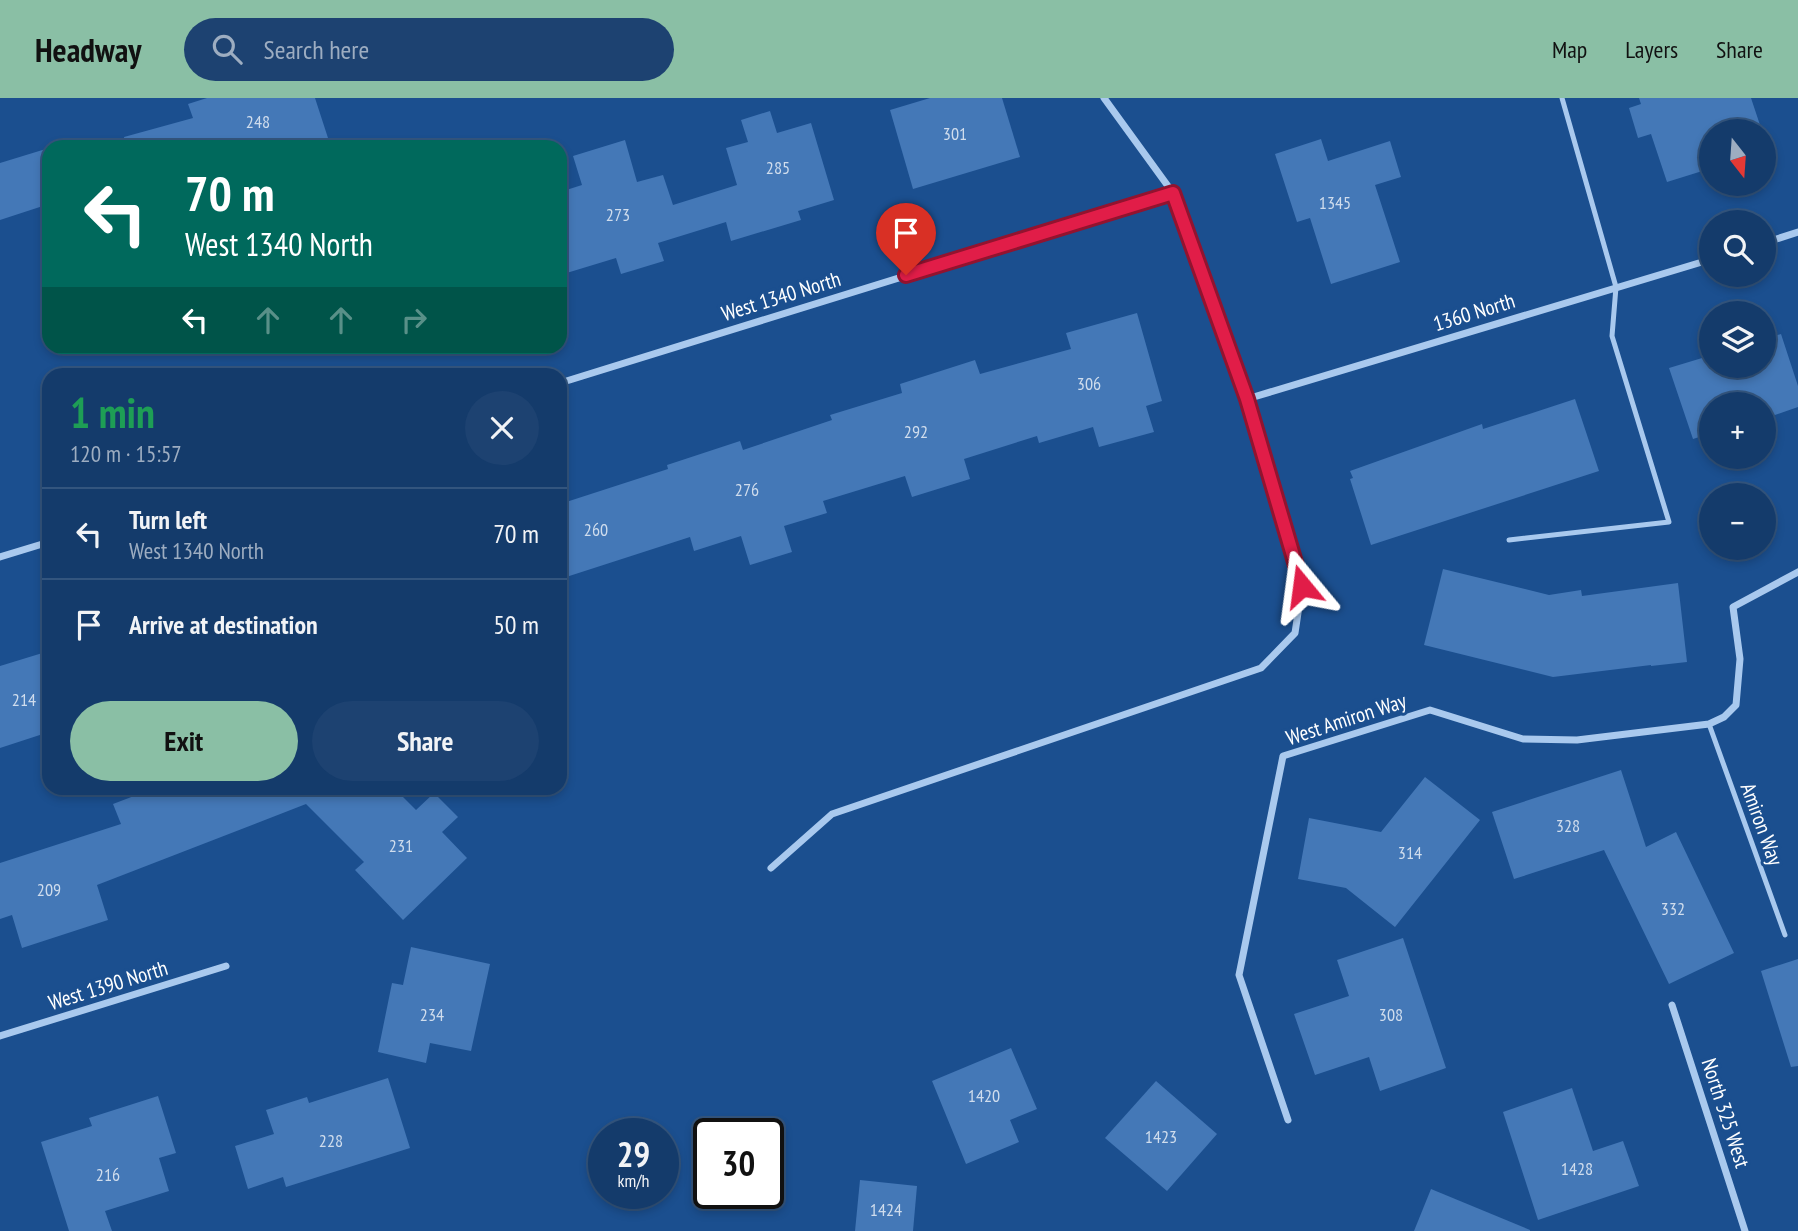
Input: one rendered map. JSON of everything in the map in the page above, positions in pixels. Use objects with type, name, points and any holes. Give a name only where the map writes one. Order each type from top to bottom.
[{"type":"street","points":[[771,868],[832,814],[1261,668],[1295,633],[1302,586],[1247,399],[1173,193],[1104,98]]},
{"type":"street","name":"West 1340 North","points":[[567,381],[1173,193]]},
{"type":"street","points":[[1776,239],[1798,232]]},
{"type":"street","name":"1360 North","points":[[1247,399],[1699,263]]},
{"type":"street","points":[[0,557],[42,544]]},
{"type":"street","points":[[1709,724],[1724,717],[1736,705],[1740,659],[1733,607],[1798,572]]},
{"type":"street","name":"West Amiron Way","points":[[1288,1120],[1239,975],[1283,756],[1430,710],[1523,739],[1577,740],[1709,724]]},
{"type":"street","name":"West 1390 North","points":[[0,1037],[226,966]]},
{"type":"street","name":"North 325 West","points":[[1672,1005],[1745,1231]]},
{"type":"lane","points":[[1509,540],[1669,522],[1612,336],[1616,288],[1562,98]]},
{"type":"lane","name":"Amiron Way","points":[[1709,724],[1785,935]]},
{"type":"building","points":[[207,98],[315,98],[328,138],[125,140],[124,137],[193,118],[188,104]]},
{"type":"building","points":[[930,98],[1002,98],[1020,157],[913,189],[890,110]]},
{"type":"building","points":[[1639,98],[1751,98],[1758,119],[1699,119],[1699,172],[1667,182],[1651,134],[1638,138],[1629,108],[1641,104]]},
{"type":"building","points":[[770,111],[777,133],[811,123],[834,200],[798,211],[801,220],[731,241],[726,222],[658,243],[664,261],[621,274],[616,258],[567,273],[567,190],[582,185],[573,156],[625,140],[637,182],[663,175],[673,205],[737,185],[726,148],[748,142],[741,120]]},
{"type":"building","points":[[1321,139],[1328,161],[1390,141],[1401,177],[1375,185],[1400,262],[1331,284],[1310,218],[1297,222],[1275,154]]},
{"type":"building","points":[[42,150],[42,206],[0,220],[0,163]]},
{"type":"building","points":[[1137,313],[1162,401],[1146,406],[1154,432],[1099,447],[1093,427],[1039,443],[1037,436],[964,459],[970,479],[912,497],[905,476],[823,501],[827,513],[784,526],[792,552],[750,565],[741,536],[694,551],[690,537],[567,577],[567,502],[668,469],[667,465],[740,441],[743,450],[832,420],[830,415],[902,393],[900,384],[975,360],[980,374],[1071,349],[1066,333]]},
{"type":"building","points":[[1781,334],[1798,386],[1798,407],[1776,415],[1776,392],[1699,392],[1699,437],[1693,439],[1669,368],[1699,359],[1699,378],[1776,378],[1776,335]]},
{"type":"building","points":[[1575,399],[1599,471],[1371,545],[1350,479],[1353,478],[1350,471],[1482,424],[1483,429]]},
{"type":"building","points":[[1443,569],[1549,595],[1581,590],[1582,596],[1678,583],[1687,662],[1553,677],[1424,645]]},
{"type":"building","points":[[42,653],[42,734],[0,748],[0,666]]},
{"type":"building","points":[[1621,770],[1646,847],[1676,832],[1734,953],[1669,984],[1604,850],[1514,879],[1492,812]]},
{"type":"building","points":[[1425,777],[1480,820],[1395,927],[1346,888],[1298,879],[1309,818],[1381,832]]},
{"type":"building","points":[[137,795],[401,795],[416,810],[432,795],[436,795],[458,817],[442,832],[467,858],[403,920],[355,870],[364,862],[306,804],[97,885],[108,920],[22,948],[12,915],[0,919],[0,863],[121,824],[113,804]]},
{"type":"building","points":[[1403,938],[1446,1068],[1380,1091],[1369,1057],[1315,1075],[1294,1014],[1349,996],[1337,960]]},
{"type":"building","points":[[411,947],[490,964],[471,1051],[430,1043],[426,1063],[378,1052],[392,983],[403,985]]},
{"type":"building","points":[[1798,959],[1798,1066],[1791,1067],[1761,971]]},
{"type":"building","points":[[1011,1048],[1037,1109],[1010,1120],[1019,1142],[966,1164],[932,1081]]},
{"type":"building","points":[[388,1078],[410,1148],[286,1187],[283,1177],[248,1189],[235,1146],[274,1134],[266,1110],[307,1097],[309,1103]]},
{"type":"building","points":[[1156,1081],[1217,1134],[1167,1191],[1105,1138]]},
{"type":"building","points":[[1572,1088],[1593,1151],[1623,1141],[1639,1186],[1538,1220],[1503,1112]]},
{"type":"building","points":[[158,1096],[176,1153],[159,1158],[169,1191],[105,1211],[112,1231],[69,1231],[41,1142],[92,1126],[89,1118]]},
{"type":"building","points":[[860,1180],[917,1186],[913,1231],[855,1231]]},
{"type":"building","points":[[1431,1189],[1530,1230],[1530,1231],[1414,1231]]},
{"type":"route","points":[[906,275],[1173,193],[1247,399],[1302,586]]}]
